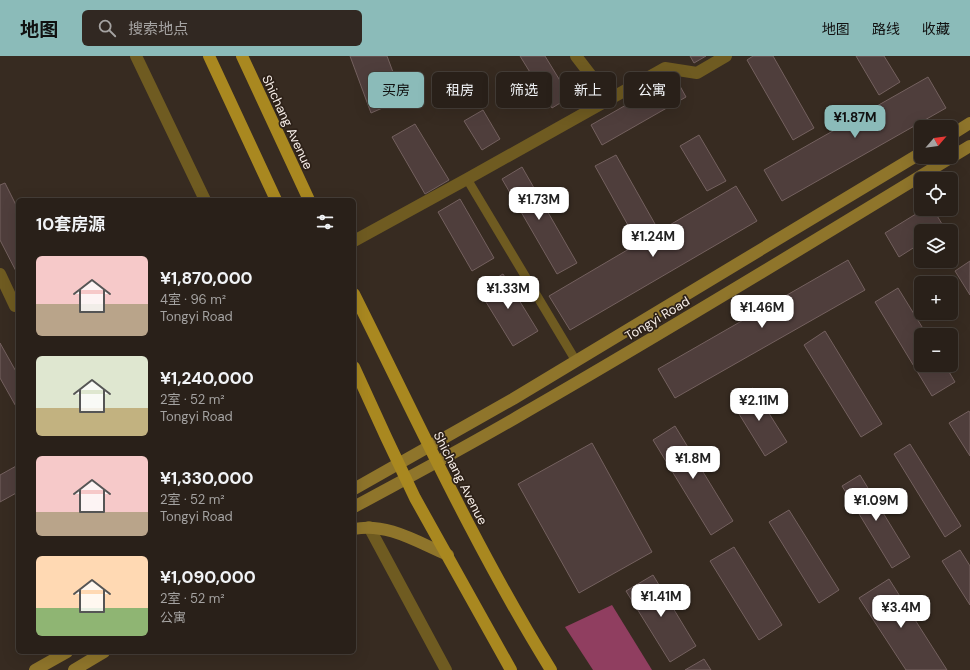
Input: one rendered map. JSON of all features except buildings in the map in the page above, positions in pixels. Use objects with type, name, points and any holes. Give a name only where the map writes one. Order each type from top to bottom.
[{"type":"main road","points":[[209,56],[275,198]]},
{"type":"main road","name":"Shichang Avenue","points":[[242,56],[308,198]]},
{"type":"main road","points":[[958,131],[970,123]]},
{"type":"main road","name":"Tongyi Road","points":[[356,506],[522,414],[599,369],[970,146]]},
{"type":"main road","name":"Tongyi Road","points":[[399,463],[513,399],[914,157]]},
{"type":"main road","name":"Shichang Avenue","points":[[356,298],[436,462],[471,529],[530,636],[551,670]]},
{"type":"main road","points":[[356,371],[406,478],[511,670]]},
{"type":"main road","points":[[356,488],[399,463]]},
{"type":"main road","points":[[356,529],[369,527],[386,530],[400,534],[448,555]]},
{"type":"main road","points":[[35,670],[63,654]]},
{"type":"main road","points":[[74,670],[101,654]]},
{"type":"street","points":[[136,56],[204,198]]},
{"type":"street","points":[[576,56],[588,72]]},
{"type":"street","points":[[616,96],[666,68],[697,73],[726,56]]},
{"type":"street","points":[[356,240],[467,180],[595,108]]},
{"type":"street","points":[[0,274],[16,306]]},
{"type":"street","points":[[369,527],[446,670]]},
{"type":"lane","points":[[467,180],[576,361]]},
{"type":"shaded area","points":[[612,605],[652,670],[593,670],[565,627]]}]
